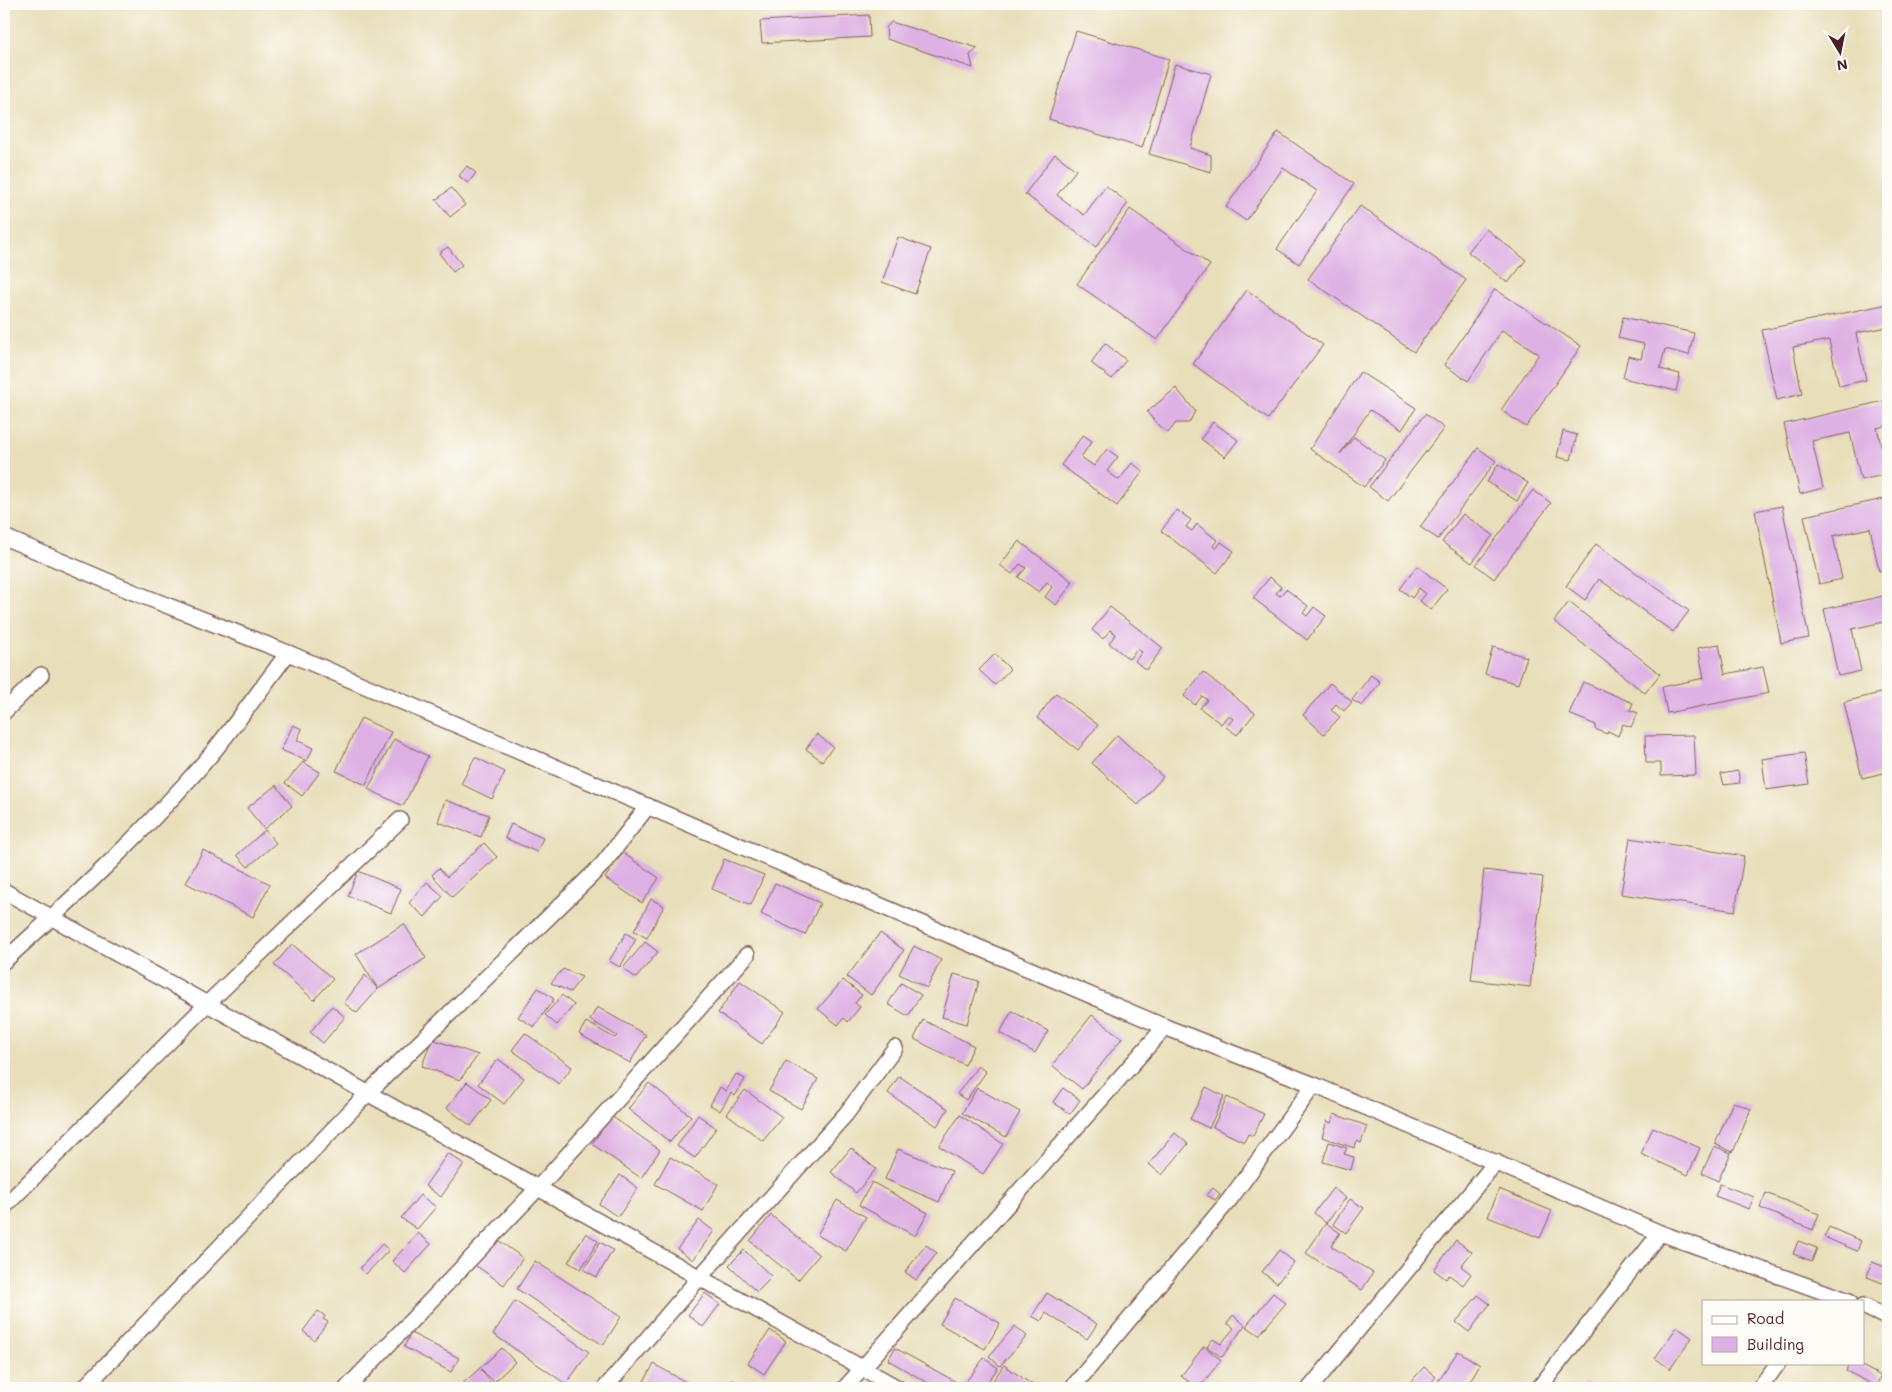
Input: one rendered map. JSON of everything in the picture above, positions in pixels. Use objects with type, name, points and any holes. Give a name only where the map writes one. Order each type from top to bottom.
[{"type":"street","points":[[4,537],[132,592],[288,653],[1165,1027],[1314,1085],[1660,1233],[1827,1297],[1844,1300]]},
{"type":"street","points":[[4,960],[52,918],[145,827],[207,759],[288,653]]},
{"type":"street","points":[[4,712],[41,675]]},
{"type":"street","points":[[84,1388],[368,1093],[602,865],[648,806]]},
{"type":"street","points":[[4,1207],[207,1004],[400,820]]},
{"type":"street","points":[[4,891],[898,1388]]},
{"type":"street","points":[[347,1388],[538,1188],[747,955]]},
{"type":"street","points":[[844,1388],[1165,1027]]},
{"type":"street","points":[[605,1388],[699,1278],[846,1114],[895,1048]]},
{"type":"street","points":[[1072,1388],[1230,1199],[1314,1085]]},
{"type":"street","points":[[1310,1388],[1496,1162]]},
{"type":"street","points":[[1539,1388],[1660,1233]]},
{"type":"street","points":[[1864,1306],[1888,1318]]},
{"type":"street","points":[[1760,1388],[1777,1364]]},
{"type":"building","points":[[869,15],[870,37],[762,43],[760,21]]},
{"type":"building","points":[[891,22],[978,48],[970,55],[973,68],[887,39],[886,28]]},
{"type":"building","points":[[1076,31],[1169,59],[1142,148],[1049,119]]},
{"type":"building","points":[[1175,64],[1211,74],[1190,148],[1211,155],[1211,172],[1149,154]]},
{"type":"building","points":[[1278,132],[1354,184],[1299,264],[1277,249],[1317,191],[1283,168],[1246,221],[1226,207]]},
{"type":"building","points":[[1055,154],[1076,170],[1057,195],[1084,215],[1106,186],[1128,203],[1096,247],[1025,194]]},
{"type":"building","points":[[467,166],[476,173],[468,183],[459,176]]},
{"type":"building","points":[[451,188],[465,205],[450,217],[436,200]]},
{"type":"building","points":[[1360,206],[1466,280],[1414,352],[1308,279]]},
{"type":"building","points":[[1130,209],[1210,265],[1157,340],[1077,284]]},
{"type":"building","points":[[1486,229],[1526,260],[1508,283],[1468,252]]},
{"type":"building","points":[[898,237],[931,249],[915,294],[882,282]]},
{"type":"building","points":[[448,247],[462,265],[453,272],[439,253]]},
{"type":"building","points":[[1495,289],[1581,346],[1526,427],[1501,410],[1539,354],[1502,330],[1468,381],[1444,365]]},
{"type":"building","points":[[1247,290],[1323,345],[1268,419],[1193,364]]},
{"type":"building","points":[[1888,304],[1888,327],[1856,333],[1866,380],[1839,386],[1829,340],[1793,347],[1802,394],[1777,400],[1762,330]]},
{"type":"building","points":[[1623,317],[1694,333],[1689,355],[1665,349],[1660,369],[1680,374],[1676,391],[1623,378],[1628,356],[1641,359],[1644,344],[1618,338]]},
{"type":"building","points":[[1105,343],[1126,360],[1112,379],[1091,363]]},
{"type":"building","points":[[1360,372],[1416,408],[1402,430],[1370,410],[1340,454],[1354,437],[1385,460],[1364,487],[1310,449]]},
{"type":"building","points":[[1176,388],[1195,411],[1189,423],[1176,423],[1168,433],[1147,412]]},
{"type":"building","points":[[1888,400],[1888,425],[1877,428],[1888,474],[1861,480],[1850,433],[1812,441],[1823,488],[1800,494],[1784,424]]},
{"type":"building","points":[[1425,414],[1444,428],[1388,501],[1369,487]]},
{"type":"building","points":[[1213,422],[1238,440],[1225,457],[1201,439]]},
{"type":"building","points":[[1563,431],[1577,435],[1571,460],[1557,457]]},
{"type":"building","points":[[1083,435],[1092,441],[1081,457],[1094,466],[1107,449],[1118,457],[1107,471],[1119,480],[1132,463],[1143,471],[1117,506],[1061,465]]},
{"type":"building","points":[[1478,448],[1496,461],[1438,539],[1420,527]]},
{"type":"building","points":[[1498,464],[1528,483],[1517,501],[1487,482]]},
{"type":"building","points":[[1533,490],[1551,503],[1494,579],[1476,565]]},
{"type":"building","points":[[1888,498],[1888,569],[1879,571],[1870,528],[1833,536],[1842,579],[1819,584],[1804,516]]},
{"type":"building","points":[[1782,506],[1809,638],[1781,643],[1755,511]]},
{"type":"building","points":[[1177,510],[1191,520],[1186,527],[1192,531],[1197,524],[1217,540],[1213,546],[1216,549],[1221,542],[1234,551],[1217,573],[1161,531]]},
{"type":"building","points":[[1463,514],[1493,535],[1472,563],[1442,542]]},
{"type":"building","points":[[1019,541],[1073,582],[1056,605],[1045,597],[1052,587],[1047,582],[1039,592],[1018,577],[1026,568],[1020,564],[1012,574],[1000,565]]},
{"type":"building","points":[[1596,544],[1689,611],[1673,632],[1599,579],[1585,600],[1566,586]]},
{"type":"building","points":[[1417,566],[1447,589],[1431,610],[1420,601],[1426,594],[1419,588],[1412,598],[1400,589]]},
{"type":"building","points":[[1270,577],[1281,587],[1276,593],[1280,596],[1286,589],[1308,606],[1303,613],[1307,616],[1314,607],[1326,616],[1307,640],[1253,598]]},
{"type":"building","points":[[1888,595],[1888,621],[1852,629],[1861,671],[1838,676],[1824,609]]},
{"type":"building","points":[[1569,602],[1660,674],[1645,693],[1554,621]]},
{"type":"building","points":[[1110,607],[1163,648],[1146,670],[1135,661],[1142,652],[1137,649],[1129,659],[1109,643],[1116,634],[1110,630],[1103,639],[1092,630]]},
{"type":"building","points":[[1719,644],[1725,674],[1763,667],[1769,693],[1667,713],[1662,687],[1704,678],[1698,648]]},
{"type":"building","points":[[1493,647],[1527,657],[1518,684],[1485,674]]},
{"type":"building","points":[[995,654],[1010,669],[995,685],[979,670]]},
{"type":"building","points":[[1203,672],[1255,713],[1237,735],[1226,727],[1233,719],[1228,715],[1221,724],[1200,708],[1207,700],[1202,696],[1195,705],[1184,696]]},
{"type":"building","points":[[1371,675],[1380,682],[1362,706],[1352,700]]},
{"type":"building","points":[[1583,682],[1633,703],[1630,710],[1638,713],[1631,727],[1623,724],[1618,736],[1608,731],[1607,734],[1595,729],[1596,725],[1569,714]]},
{"type":"building","points":[[1330,683],[1352,702],[1344,711],[1336,704],[1331,710],[1340,717],[1324,734],[1303,715]]},
{"type":"building","points":[[1888,691],[1888,772],[1862,778],[1844,702]]},
{"type":"building","points":[[1056,693],[1098,725],[1078,750],[1037,718]]},
{"type":"building","points":[[361,718],[391,732],[366,785],[336,771]]},
{"type":"building","points":[[293,725],[302,729],[297,740],[313,748],[307,761],[281,750]]},
{"type":"building","points":[[817,734],[833,747],[822,761],[806,749]]},
{"type":"building","points":[[1117,735],[1163,777],[1138,805],[1092,763]]},
{"type":"building","points":[[1694,735],[1696,775],[1661,776],[1661,763],[1646,763],[1645,736]]},
{"type":"building","points":[[394,739],[428,756],[403,806],[368,789]]},
{"type":"building","points":[[1804,753],[1809,784],[1766,790],[1762,759]]},
{"type":"building","points":[[475,757],[505,772],[492,799],[461,784]]},
{"type":"building","points":[[303,762],[320,772],[302,796],[285,783]]},
{"type":"building","points":[[1738,771],[1740,783],[1724,785],[1721,774]]},
{"type":"building","points":[[276,785],[292,806],[264,829],[247,808]]},
{"type":"building","points":[[445,800],[489,815],[481,837],[438,822]]},
{"type":"building","points":[[511,824],[543,838],[537,852],[505,838]]},
{"type":"building","points":[[265,830],[276,843],[248,867],[237,855]]},
{"type":"building","points":[[1630,838],[1744,856],[1735,911],[1621,894]]},
{"type":"building","points":[[484,843],[497,857],[452,897],[432,875],[439,868],[447,877]]},
{"type":"building","points":[[203,850],[270,884],[253,917],[186,883]]},
{"type":"building","points":[[623,853],[659,878],[642,903],[605,878]]},
{"type":"building","points":[[724,859],[764,875],[751,905],[712,889]]},
{"type":"building","points":[[1484,870],[1543,877],[1530,987],[1471,980]]},
{"type":"building","points":[[358,871],[401,889],[391,913],[348,896]]},
{"type":"building","points":[[427,882],[443,896],[425,917],[409,903]]},
{"type":"building","points":[[775,883],[820,903],[805,935],[761,914]]},
{"type":"building","points":[[651,899],[664,906],[647,938],[634,931]]},
{"type":"building","points":[[404,924],[426,958],[378,989],[356,954]]},
{"type":"building","points":[[626,933],[636,939],[620,967],[609,961]]},
{"type":"building","points":[[880,933],[904,950],[871,995],[847,977]]},
{"type":"building","points":[[645,942],[658,952],[636,978],[623,968]]},
{"type":"building","points":[[292,944],[333,979],[314,1000],[274,965]]},
{"type":"building","points":[[914,946],[941,960],[927,988],[899,974]]},
{"type":"building","points":[[563,969],[582,977],[570,992],[551,983]]},
{"type":"building","points":[[954,974],[979,981],[967,1024],[942,1017]]},
{"type":"building","points":[[365,975],[378,989],[357,1013],[344,1003]]},
{"type":"building","points":[[843,980],[862,995],[855,1003],[860,1007],[848,1022],[844,1018],[838,1025],[818,1009]]},
{"type":"building","points":[[740,981],[785,1012],[762,1044],[718,1013]]},
{"type":"building","points":[[901,983],[921,995],[908,1016],[888,1004]]},
{"type":"building","points":[[538,988],[554,999],[534,1027],[518,1017]]},
{"type":"building","points":[[562,995],[574,1005],[557,1025],[545,1015]]},
{"type":"building","points":[[332,1006],[345,1017],[323,1043],[310,1032]]},
{"type":"building","points":[[597,1007],[646,1035],[630,1063],[579,1034],[586,1022],[615,1038],[617,1036],[590,1020]]},
{"type":"building","points":[[1012,1011],[1048,1031],[1035,1053],[1000,1033]]},
{"type":"building","points":[[1092,1015],[1122,1038],[1082,1089],[1052,1065]]},
{"type":"building","points":[[923,1020],[974,1046],[965,1065],[914,1039]]},
{"type":"building","points":[[525,1033],[572,1067],[559,1084],[512,1050]]},
{"type":"building","points":[[432,1039],[478,1055],[460,1080],[422,1066]]},
{"type":"building","points":[[498,1059],[524,1078],[504,1104],[478,1084]]},
{"type":"building","points":[[786,1061],[818,1079],[801,1109],[769,1091]]},
{"type":"building","points":[[978,1066],[986,1072],[966,1100],[957,1094]]},
{"type":"building","points":[[736,1074],[745,1079],[735,1096],[731,1093],[720,1111],[710,1105],[720,1087],[726,1091]]},
{"type":"building","points":[[899,1076],[948,1109],[937,1126],[888,1093]]},
{"type":"building","points":[[467,1082],[491,1100],[471,1126],[447,1108]]},
{"type":"building","points":[[649,1083],[691,1116],[670,1142],[628,1109]]},
{"type":"building","points":[[1206,1087],[1224,1096],[1209,1128],[1190,1119]]},
{"type":"building","points":[[977,1088],[1020,1112],[1006,1137],[962,1113]]},
{"type":"building","points":[[1063,1088],[1080,1100],[1070,1114],[1053,1102]]},
{"type":"building","points":[[745,1090],[782,1117],[763,1141],[727,1114]]},
{"type":"building","points":[[1227,1097],[1264,1114],[1253,1136],[1248,1134],[1244,1142],[1213,1127]]},
{"type":"building","points":[[1733,1102],[1751,1109],[1733,1152],[1715,1144]]},
{"type":"building","points":[[1334,1114],[1367,1126],[1361,1143],[1357,1141],[1354,1148],[1322,1137],[1327,1121],[1331,1123]]},
{"type":"building","points":[[698,1115],[716,1128],[695,1158],[677,1146]]},
{"type":"building","points":[[960,1115],[1003,1144],[983,1174],[939,1146]]},
{"type":"building","points":[[611,1116],[660,1150],[641,1178],[592,1144]]},
{"type":"building","points":[[1653,1127],[1700,1148],[1688,1175],[1641,1154]]},
{"type":"building","points":[[1175,1133],[1188,1144],[1162,1175],[1149,1164]]},
{"type":"building","points":[[1329,1142],[1347,1148],[1344,1154],[1354,1157],[1351,1170],[1323,1162]]},
{"type":"building","points":[[1714,1146],[1731,1153],[1718,1181],[1702,1173]]},
{"type":"building","points":[[851,1148],[876,1169],[856,1193],[831,1172]]},
{"type":"building","points":[[898,1149],[952,1171],[939,1202],[885,1179]]},
{"type":"building","points":[[448,1153],[464,1164],[441,1197],[425,1186]]},
{"type":"building","points":[[670,1157],[718,1184],[703,1211],[655,1184]]},
{"type":"building","points":[[620,1175],[638,1188],[618,1217],[599,1204]]},
{"type":"building","points":[[872,1182],[928,1213],[915,1236],[859,1205]]},
{"type":"building","points":[[1720,1184],[1754,1197],[1749,1209],[1715,1196]]},
{"type":"building","points":[[1213,1188],[1220,1194],[1215,1200],[1207,1195]]},
{"type":"building","points":[[1333,1188],[1346,1198],[1326,1223],[1314,1213]]},
{"type":"building","points":[[1499,1189],[1552,1211],[1540,1238],[1488,1217]]},
{"type":"building","points":[[1766,1193],[1819,1214],[1813,1230],[1760,1208]]},
{"type":"building","points":[[420,1195],[436,1207],[417,1229],[401,1218]]},
{"type":"building","points":[[1350,1199],[1364,1208],[1346,1233],[1333,1224]]},
{"type":"building","points":[[837,1200],[866,1217],[846,1251],[817,1235]]},
{"type":"building","points":[[771,1215],[819,1255],[798,1280],[750,1241]]},
{"type":"building","points":[[699,1220],[714,1231],[693,1260],[677,1249]]},
{"type":"building","points":[[1326,1223],[1340,1233],[1331,1246],[1373,1273],[1362,1290],[1306,1253]]},
{"type":"building","points":[[1829,1227],[1861,1241],[1857,1251],[1824,1237]]},
{"type":"building","points":[[418,1233],[431,1244],[405,1273],[392,1261]]},
{"type":"building","points":[[586,1233],[598,1241],[581,1269],[568,1262]]},
{"type":"building","points":[[495,1238],[523,1258],[504,1285],[475,1265]]},
{"type":"building","points":[[1456,1240],[1472,1252],[1461,1266],[1471,1274],[1463,1285],[1449,1275],[1446,1279],[1434,1270]]},
{"type":"building","points":[[1798,1241],[1817,1248],[1812,1261],[1793,1254]]},
{"type":"building","points":[[600,1242],[613,1250],[597,1277],[584,1270]]},
{"type":"building","points":[[382,1244],[389,1250],[366,1274],[360,1268]]},
{"type":"building","points":[[926,1245],[937,1253],[916,1280],[905,1272]]},
{"type":"building","points":[[744,1250],[772,1277],[757,1292],[729,1265]]},
{"type":"building","points":[[1279,1250],[1294,1262],[1277,1283],[1262,1272]]},
{"type":"building","points":[[535,1261],[621,1317],[603,1345],[517,1289]]},
{"type":"building","points":[[1872,1262],[1888,1268],[1888,1285],[1867,1277]]},
{"type":"building","points":[[705,1293],[720,1304],[703,1327],[688,1315]]},
{"type":"building","points":[[1047,1293],[1097,1324],[1087,1339],[1046,1313],[1041,1321],[1032,1316]]},
{"type":"building","points":[[1273,1293],[1286,1303],[1259,1335],[1246,1326]]},
{"type":"building","points":[[1478,1295],[1490,1304],[1469,1332],[1456,1322]]},
{"type":"building","points":[[955,1298],[1000,1323],[985,1349],[940,1324]]},
{"type":"building","points":[[515,1301],[589,1352],[566,1384],[493,1334]]},
{"type":"building","points":[[318,1311],[325,1316],[323,1319],[328,1322],[314,1340],[303,1331]]},
{"type":"building","points":[[1233,1315],[1245,1325],[1222,1357],[1207,1347],[1213,1339],[1221,1344],[1234,1328],[1227,1323]]},
{"type":"building","points":[[1015,1326],[1027,1336],[1000,1366],[989,1356]]},
{"type":"building","points":[[1677,1327],[1692,1338],[1670,1369],[1655,1358]]},
{"type":"building","points":[[770,1330],[786,1341],[764,1374],[748,1363]]},
{"type":"building","points":[[411,1333],[459,1358],[451,1372],[404,1347]]},
{"type":"building","points":[[1204,1346],[1221,1360],[1199,1388],[1197,1388],[1181,1376]]},
{"type":"building","points":[[502,1348],[515,1362],[494,1382],[481,1369],[492,1385],[488,1388],[458,1388]]},
{"type":"building","points":[[895,1348],[958,1383],[955,1388],[937,1388],[888,1360]]},
{"type":"building","points":[[1458,1351],[1480,1365],[1465,1388],[1434,1387]]},
{"type":"building","points":[[984,1358],[998,1368],[983,1388],[961,1388]]},
{"type":"building","points":[[654,1364],[696,1388],[640,1388]]},
{"type":"building","points":[[1849,1364],[1858,1364],[1881,1376],[1876,1386],[1846,1371]]},
{"type":"building","points":[[1004,1365],[1037,1388],[988,1388]]},
{"type":"building","points":[[1424,1367],[1436,1377],[1426,1388],[1405,1388]]},
{"type":"building","points":[[732,1380],[742,1388],[725,1388]]},
{"type":"building","points":[[1585,1382],[1596,1388],[1581,1388]]}]
